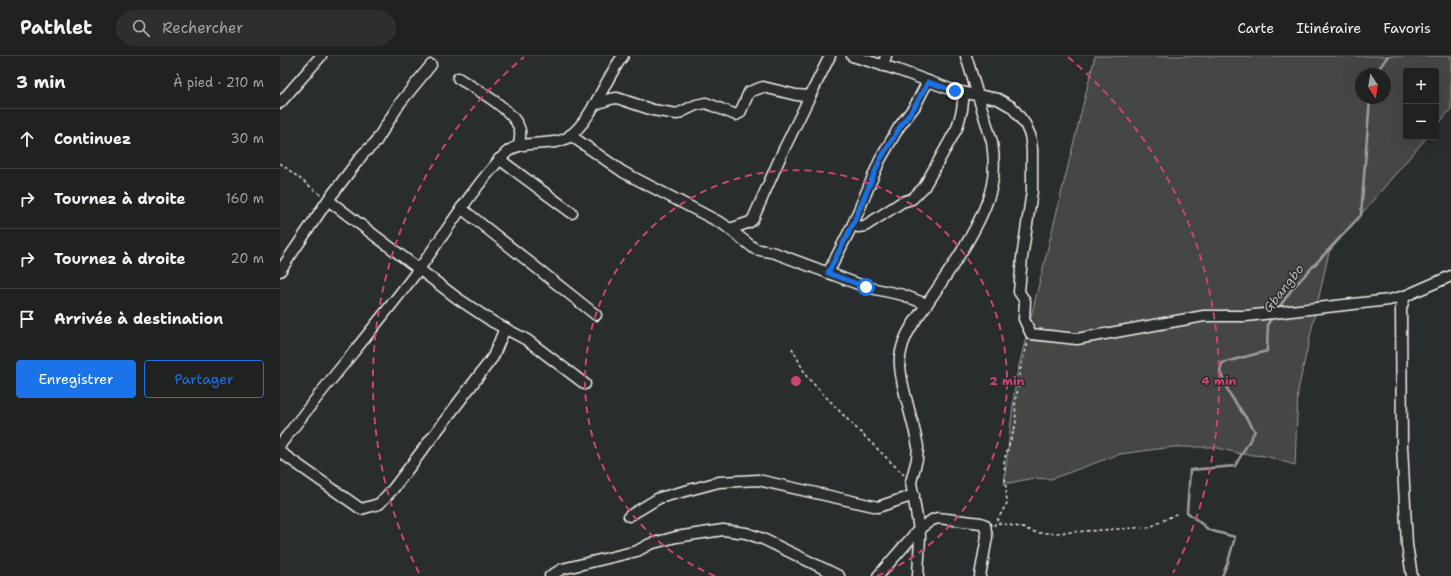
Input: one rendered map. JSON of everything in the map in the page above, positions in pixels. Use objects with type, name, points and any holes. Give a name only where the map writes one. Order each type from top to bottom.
[{"type":"street","points":[[280,102],[321,56]]},
{"type":"street","points":[[730,228],[750,222],[753,219],[783,152],[830,56]]},
{"type":"street","points":[[852,56],[964,93],[992,97],[1005,102],[1012,107],[1025,124],[1030,135],[1033,162],[1032,191],[1022,258],[1019,292],[1025,301],[1024,319],[1031,334],[1077,339],[1192,318],[1246,316],[1389,300],[1405,296],[1451,276]]},
{"type":"street","points":[[883,66],[886,56]]},
{"type":"street","points":[[918,576],[919,529],[911,482],[917,459],[918,447],[904,385],[900,358],[909,328],[973,230],[988,199],[993,184],[994,155],[992,142],[966,56]]},
{"type":"street","points":[[280,445],[418,270],[487,173],[506,152],[519,146],[561,140],[570,135],[594,105],[617,58]]},
{"type":"street","points":[[280,271],[328,200],[363,154],[375,143],[400,103],[431,65]]},
{"type":"street","points":[[458,78],[500,106],[516,120],[520,131],[519,146]]},
{"type":"street","points":[[828,273],[853,224],[880,160],[915,106],[928,82]]},
{"type":"street","points":[[594,105],[610,98],[617,98],[653,110],[677,114],[696,105],[706,103],[736,115],[740,113],[749,92],[762,87],[796,95],[810,96]]},
{"type":"street","points":[[853,224],[858,227],[865,226],[902,202],[912,199],[924,187],[957,128],[962,110],[964,93]]},
{"type":"street","points":[[570,135],[623,172],[730,228],[755,249],[762,249],[775,253],[866,287],[903,295],[926,304]]},
{"type":"street","points":[[499,160],[572,214]]},
{"type":"street","points":[[328,200],[418,270],[482,315],[527,340],[585,384]]},
{"type":"street","points":[[462,208],[596,315]]},
{"type":"street","points":[[1405,296],[1401,309],[1402,446],[1407,545],[1412,576]]},
{"type":"street","points":[[280,452],[361,509],[378,504],[393,489],[493,357],[505,328]]},
{"type":"street","points":[[629,516],[659,498],[719,482],[758,480],[878,507],[914,495]]},
{"type":"street","points":[[878,576],[919,529],[932,520],[938,518],[969,522],[985,526],[987,537],[980,576]]},
{"type":"street","points":[[550,576],[562,569],[637,551],[650,544],[676,537],[724,530],[746,533],[762,539],[839,576]]},
{"type":"path","points":[[280,163],[328,200]]},
{"type":"path","points":[[987,537],[998,523],[1007,503],[1004,460],[1016,424],[1015,400],[1020,370],[1031,334]]},
{"type":"path","points":[[792,348],[807,377],[911,482]]},
{"type":"path","points":[[998,523],[1020,527],[1037,533],[1055,533],[1150,527],[1178,513]]},
{"type":"shaded area","points":[[1095,56],[1451,56],[1451,109],[1439,123],[1439,68],[1403,68],[1403,140],[1424,140],[1329,252],[1298,390],[1295,465],[1265,456],[1242,454],[1214,447],[1173,447],[1120,454],[1051,479],[1034,478],[1004,484],[1016,378]]},
{"type":"waterway","name":"Gbangbo","points":[[1379,68],[1388,56]]},
{"type":"waterway","name":"Gbangbo","points":[[1278,309],[1292,289],[1361,215],[1370,104]]},
{"type":"waterway","name":"Gbangbo","points":[[1222,576],[1228,562],[1235,537],[1209,530],[1187,512],[1190,470],[1235,466],[1255,431],[1229,393],[1220,372],[1222,363],[1267,351],[1268,323],[1273,317]]},
{"type":"route","points":[[866,287],[828,273],[853,224],[880,160],[915,106],[928,82],[955,91]]}]
